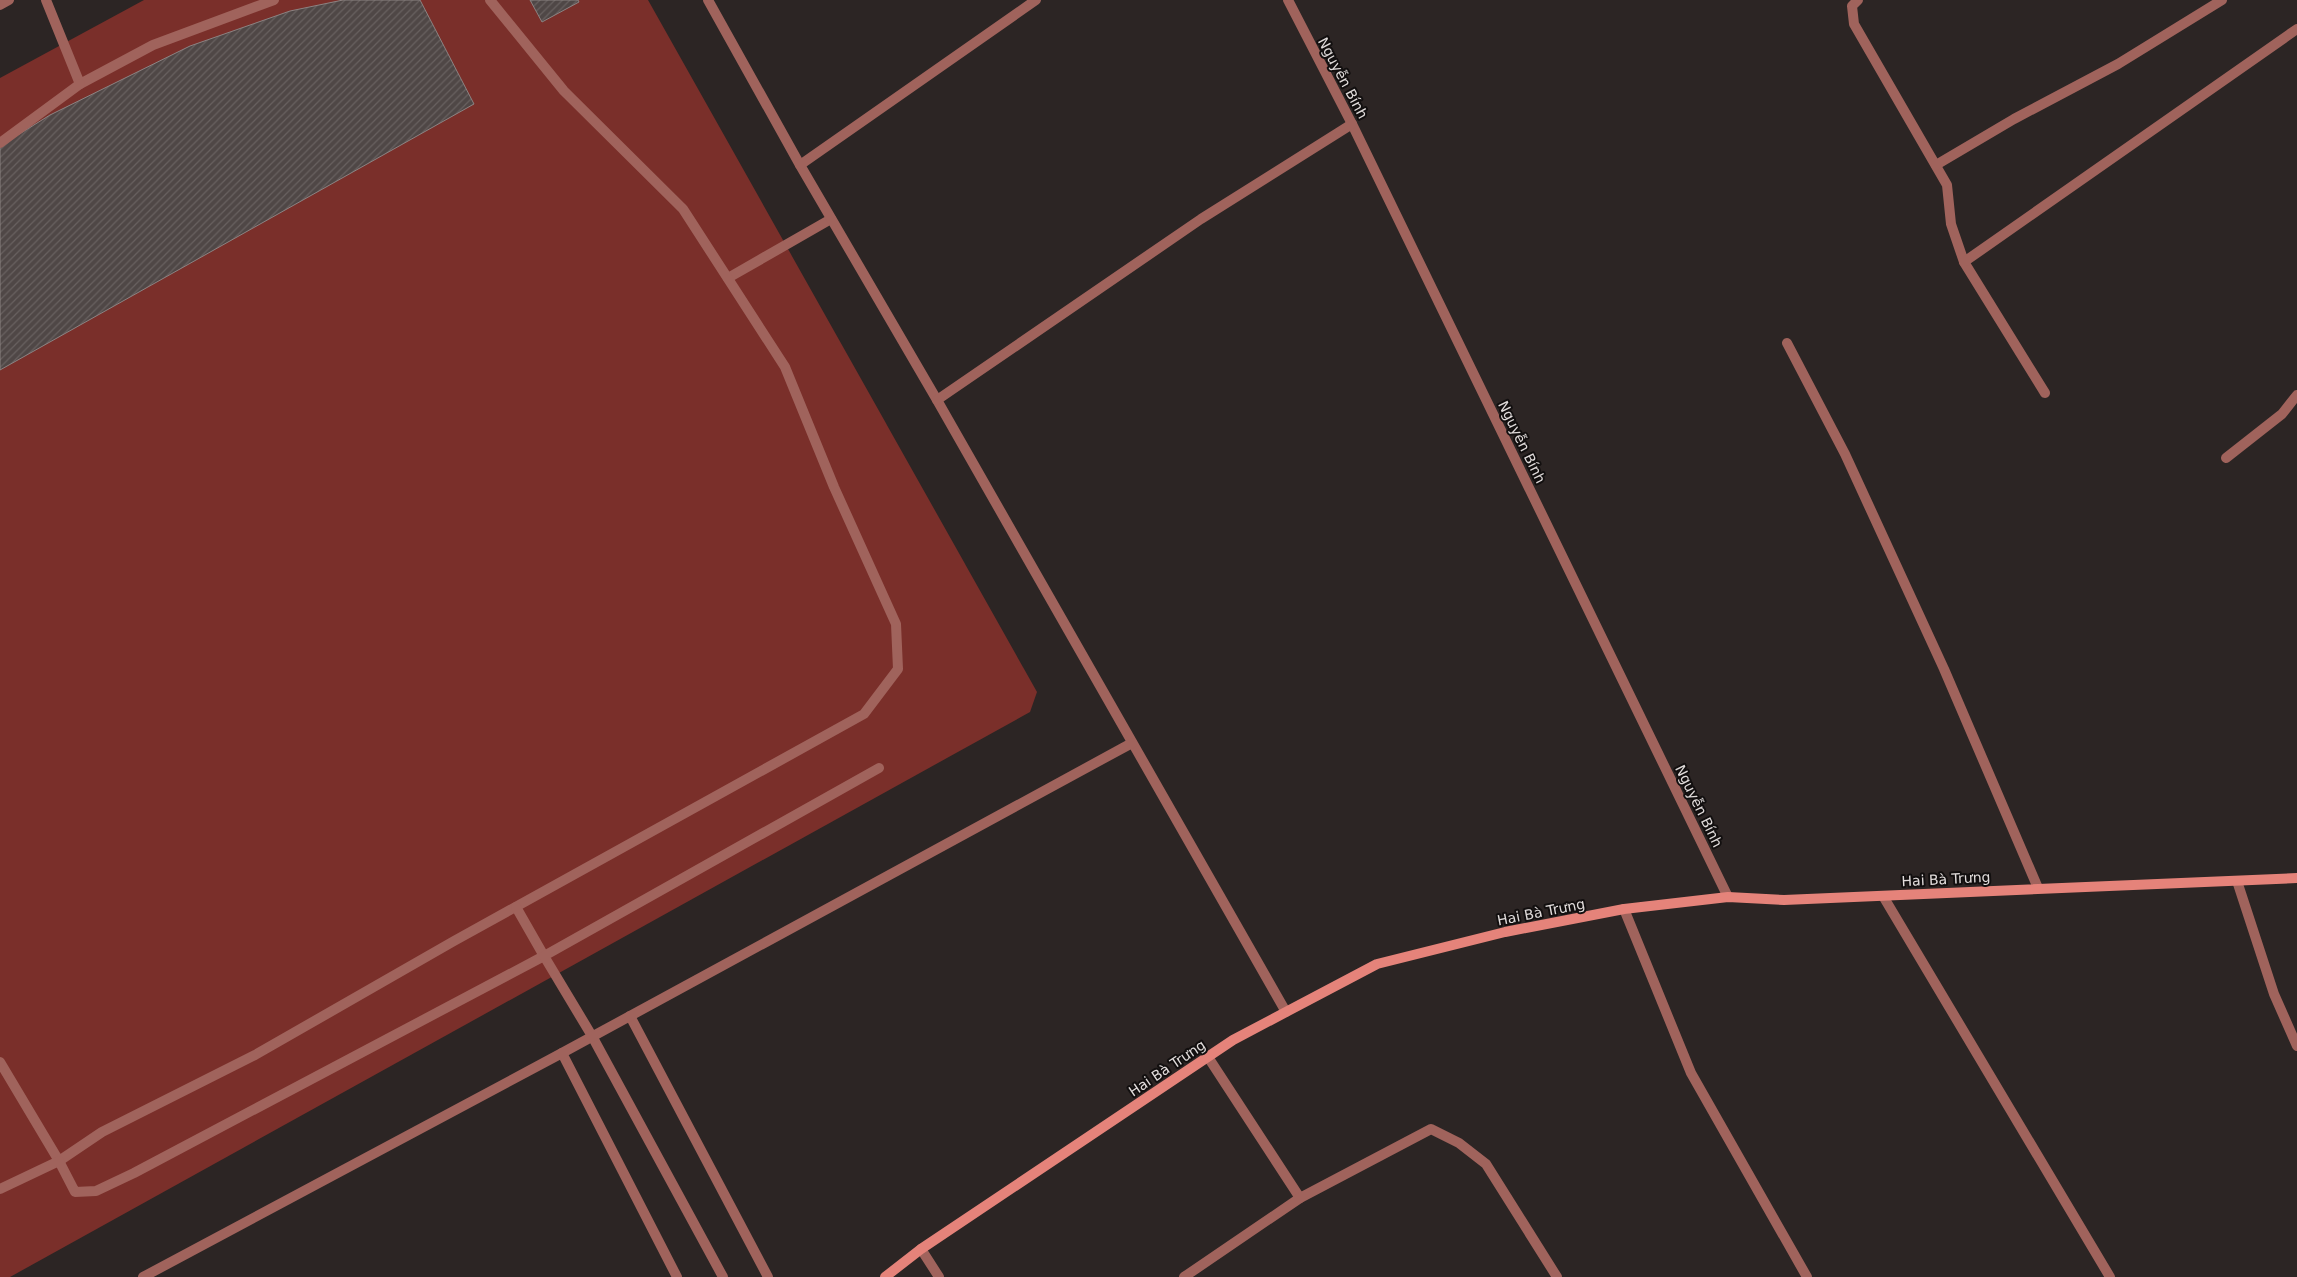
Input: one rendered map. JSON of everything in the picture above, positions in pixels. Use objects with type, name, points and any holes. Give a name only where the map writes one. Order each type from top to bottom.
[{"type":"main road","name":"Hai Bà Trưng","points":[[885,1277],[921,1249],[1233,1040],[1376,964],[1505,932],[1624,909],[1728,897],[1784,900],[2297,878]]},
{"type":"street","points":[[0,5],[9,0]]},
{"type":"street","points":[[46,0],[80,84]]},
{"type":"street","points":[[0,143],[80,84],[153,45],[274,0]]},
{"type":"street","points":[[0,1190],[59,1161],[102,1132],[255,1055],[516,906],[864,714],[898,669],[896,624],[834,487],[785,367],[683,209],[564,91],[490,0]]},
{"type":"street","points":[[708,0],[800,165],[938,400],[1286,1012]]},
{"type":"street","points":[[800,165],[1036,0]]},
{"type":"street","name":"Nguyễn Bính","points":[[1288,0],[1352,124],[1728,897]]},
{"type":"street","points":[[1858,0],[1852,6],[1854,24],[1947,185],[1951,224],[1964,262],[2045,393]]},
{"type":"street","points":[[1936,165],[2014,118],[2118,64],[2222,0]]},
{"type":"street","points":[[1964,262],[2297,29]]},
{"type":"street","points":[[938,400],[1201,219],[1352,124]]},
{"type":"street","points":[[728,278],[831,219]]},
{"type":"street","points":[[1787,343],[1845,454],[1940,660],[2038,888]]},
{"type":"street","points":[[2226,458],[2282,414],[2297,395]]},
{"type":"street","points":[[143,1277],[562,1053],[1132,742]]},
{"type":"street","points":[[0,1062],[59,1161],[75,1192],[96,1191],[134,1173],[544,956],[879,768]]},
{"type":"street","points":[[2237,880],[2274,994],[2297,1046]]},
{"type":"street","points":[[1883,896],[2110,1277]]},
{"type":"street","points":[[516,906],[592,1036],[723,1277]]},
{"type":"street","points":[[1624,909],[1691,1074],[1807,1277]]},
{"type":"street","points":[[630,1016],[768,1277]]},
{"type":"street","points":[[562,1053],[677,1277]]},
{"type":"street","points":[[1208,1057],[1300,1198]]},
{"type":"street","points":[[1184,1277],[1300,1198],[1431,1129],[1459,1143],[1486,1164],[1557,1277]]},
{"type":"street","points":[[921,1249],[939,1277]]},
{"type":"shaded area","points":[[144,0],[648,0],[1037,692],[1030,712],[10,1277],[0,1277],[0,78]]},
{"type":"building","points":[[343,0],[420,0],[474,104],[0,370],[0,146],[50,115],[190,46],[290,11]]},
{"type":"building","points":[[530,0],[578,0],[579,2],[542,22]]}]
